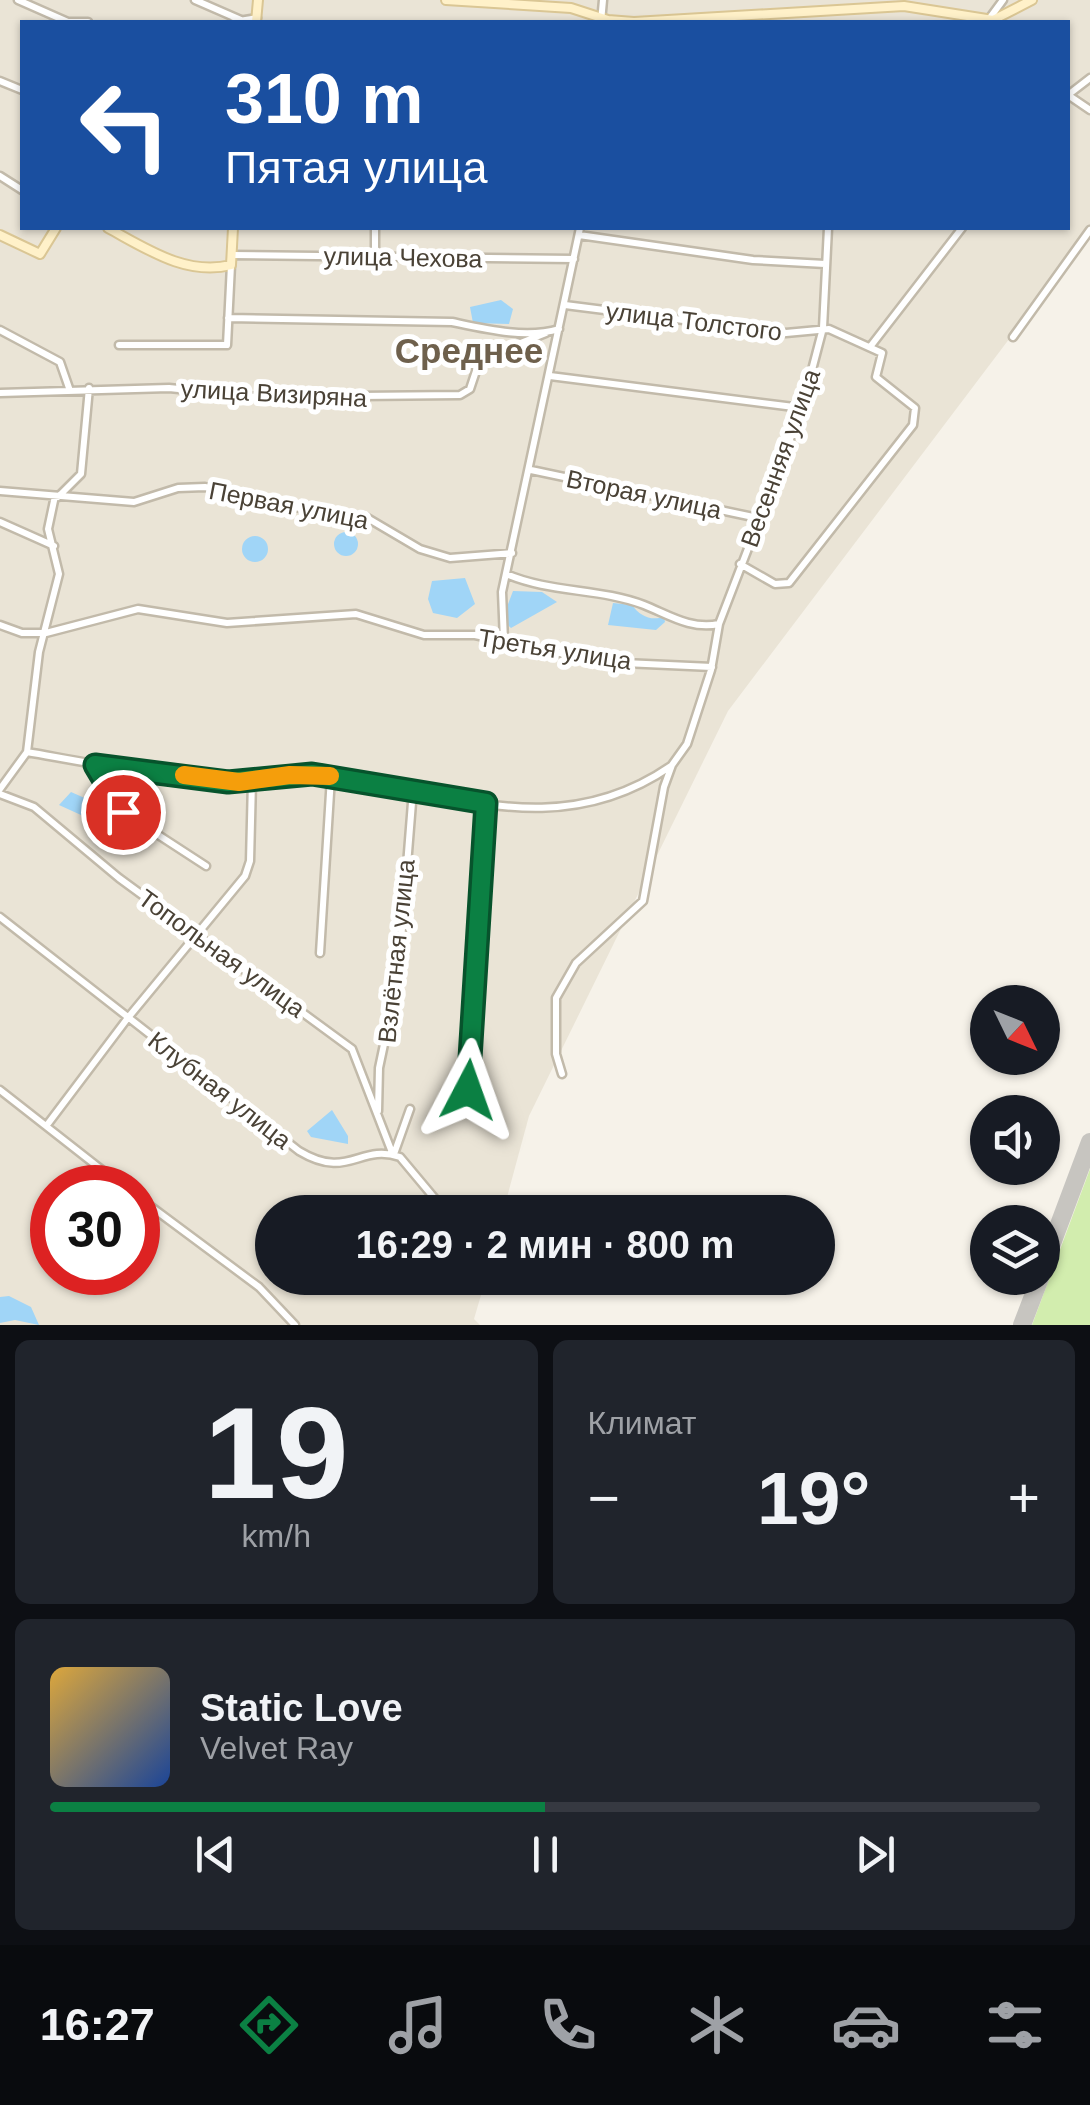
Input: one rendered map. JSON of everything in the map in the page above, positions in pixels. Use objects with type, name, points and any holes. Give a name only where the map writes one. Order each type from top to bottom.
[{"type":"street","points":[[18,0],[63,20]]},
{"type":"street","points":[[195,0],[235,20]]},
{"type":"street","points":[[256,20],[258,0]]},
{"type":"street","points":[[446,0],[571,8],[601,20],[602,0]]},
{"type":"street","points":[[999,20],[1032,0]]},
{"type":"street","points":[[676,20],[915,6],[992,20]]},
{"type":"street","points":[[1070,93],[1090,78]]},
{"type":"street","points":[[0,235],[40,254],[55,230]]},
{"type":"street","points":[[112,230],[189,266],[232,260]]},
{"type":"street","points":[[118,345],[226,344],[233,230]]},
{"type":"street","points":[[375,230],[375,256]]},
{"type":"street","name":"Весенняя улица","points":[[712,667],[719,624],[802,408],[822,328],[828,230]]},
{"type":"street","points":[[870,347],[960,230]]},
{"type":"street","points":[[1013,337],[1090,230]]},
{"type":"street","points":[[504,641],[500,604],[579,231],[753,260],[825,264]]},
{"type":"street","name":"улица Чехова","points":[[232,260],[375,256],[574,259]]},
{"type":"street","name":"улица Толстого","points":[[565,305],[786,332],[822,328]]},
{"type":"street","points":[[228,318],[452,322],[484,330],[546,334],[559,330]]},
{"type":"street","points":[[740,564],[776,584],[789,583],[913,425],[915,408],[876,377],[882,353],[822,328]]},
{"type":"street","points":[[0,330],[60,362],[68,388]]},
{"type":"street","name":"улица Визиряна","points":[[0,393],[68,388],[184,388],[257,398],[460,395],[470,389],[480,360],[546,334]]},
{"type":"street","points":[[550,376],[802,408]]},
{"type":"street","points":[[0,791],[27,752],[39,652],[59,574],[48,528],[56,497],[81,474],[89,388]]},
{"type":"street","name":"Вторая улица","points":[[531,470],[758,518]]},
{"type":"street","name":"Первая улица","points":[[0,491],[146,501],[178,488],[205,487],[322,513],[364,516],[420,549],[450,558],[512,553]]},
{"type":"street","points":[[0,522],[54,546]]},
{"type":"street","points":[[506,574],[526,582],[630,600],[698,627],[719,624]]},
{"type":"street","name":"Третья улица","points":[[46,632],[138,609],[228,624],[356,614],[424,635],[464,634],[602,662],[712,667]]},
{"type":"street","points":[[0,625],[22,633],[46,632]]},
{"type":"street","points":[[562,1074],[556,1054],[556,998],[576,963],[643,902],[658,812],[672,765],[687,744],[712,667]]},
{"type":"street","points":[[27,752],[144,774],[252,781],[290,775],[331,776],[486,803],[545,809],[604,801],[635,789],[672,765]]},
{"type":"street","points":[[95,765],[123,812],[206,866]]},
{"type":"street","points":[[320,954],[331,776]]},
{"type":"street","points":[[48,1125],[248,868],[252,781]]},
{"type":"street","name":"Взлётная улица","points":[[378,1111],[379,1068],[398,978],[413,790]]},
{"type":"street","name":"Топольная улица","points":[[0,791],[34,806],[119,878],[352,1049],[393,1155]]},
{"type":"street","points":[[468,1090],[486,803]]},
{"type":"street","name":"Клубная улица","points":[[0,917],[310,1158],[336,1166],[393,1155]]},
{"type":"street","points":[[0,1090],[97,1165]]},
{"type":"street","points":[[410,1109],[393,1155],[405,1162],[432,1195]]},
{"type":"street","points":[[160,1213],[259,1287],[295,1325]]},
{"type":"shaded area","points":[[0,0],[1090,0],[1090,232],[728,711],[529,1116],[508,1195],[255,1195],[255,1295],[481,1295],[474,1319],[480,1325],[0,1325]]},
{"type":"green space","points":[[1090,1169],[1090,1325],[1032,1325],[1043,1295],[1060,1295],[1060,1250]]},
{"type":"water","points":[[501,300],[513,309],[509,324],[473,323],[470,307]]},
{"type":"water","points":[[346,532],[358,544],[346,556],[334,544]]},
{"type":"water","points":[[255,536],[264,540],[268,549],[264,558],[255,562],[246,558],[242,549],[246,540]]},
{"type":"water","points":[[465,578],[475,604],[457,618],[433,613],[428,599],[432,581]]},
{"type":"water","points":[[513,591],[542,592],[557,602],[511,628],[502,620]]},
{"type":"water","points":[[613,603],[632,605],[642,615],[664,617],[665,622],[656,630],[608,625]]},
{"type":"water","points":[[71,792],[96,803],[92,820],[59,805]]},
{"type":"water","points":[[332,1110],[348,1136],[348,1144],[311,1137],[307,1131]]},
{"type":"water","points":[[9,1296],[31,1307],[39,1325],[15,1320],[0,1323],[0,1297]]},
{"type":"taxiway","points":[[1060,1222],[1090,1142]]},
{"type":"taxiway","points":[[1022,1325],[1033,1295]]},
{"type":"slow traffic","points":[[184,775],[228,782],[290,775],[330,776]]},
{"type":"district","name":"Среднее","points":[[469,351]]},
{"type":"route","points":[[123,812],[95,765],[228,782],[312,774],[358,783],[392,784],[444,798],[486,803],[468,1090]]}]
